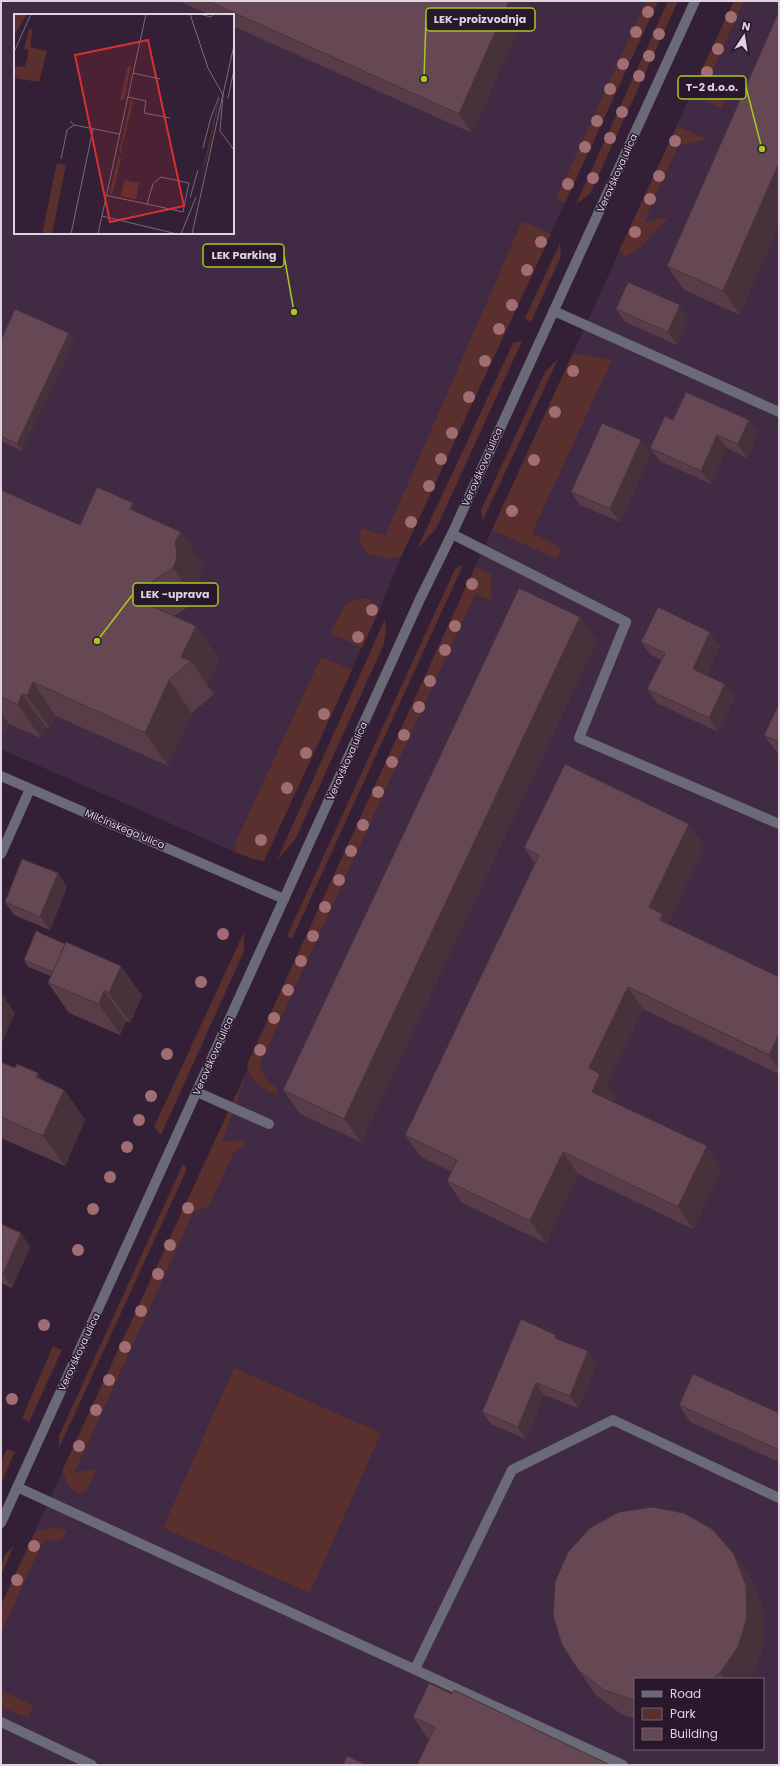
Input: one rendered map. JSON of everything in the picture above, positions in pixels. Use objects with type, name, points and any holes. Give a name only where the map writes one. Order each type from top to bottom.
[{"type":"street","name":"Verovškova ulica","points":[[1,1523],[420,599],[452,534],[695,1]]},
{"type":"street","points":[[554,311],[779,412]]},
{"type":"street","points":[[452,534],[626,622],[579,738],[779,824]]},
{"type":"street","name":"Milčinskega ulica","points":[[1,776],[284,899]]},
{"type":"street","points":[[1,854],[30,789]]},
{"type":"street","points":[[197,1092],[269,1124]]},
{"type":"street","points":[[415,1670],[512,1470],[613,1420],[779,1498]]},
{"type":"street","points":[[17,1487],[623,1765]]},
{"type":"street","points":[[1,1722],[92,1765]]},
{"type":"shaded area","points":[[1,1],[658,1],[401,557],[380,608],[264,861],[253,859],[1,749]]},
{"type":"shaded area","points":[[734,1],[779,1],[779,1765],[1,1765],[1,1605],[249,1068],[247,1065]]},
{"type":"green space","points":[[646,1],[658,1],[565,203],[556,199]]},
{"type":"green space","points":[[668,1],[678,1],[590,194],[576,204]]},
{"type":"green space","points":[[734,1],[744,1],[702,94],[707,99],[723,93],[727,96],[721,108],[691,93]]},
{"type":"green space","points":[[677,126],[707,139],[678,146],[644,222],[669,217],[639,249],[625,256],[619,251]]},
{"type":"green space","points":[[522,221],[551,234],[401,557],[391,559],[367,554],[360,542],[361,528],[385,536]]},
{"type":"green space","points":[[560,243],[561,256],[531,322],[525,318]]},
{"type":"green space","points":[[522,341],[436,529],[417,549],[513,343]]},
{"type":"green space","points":[[573,353],[612,360],[532,533],[562,548],[557,559],[492,530]]},
{"type":"green space","points":[[558,359],[483,520],[481,510],[545,372]]},
{"type":"green space","points":[[463,565],[292,939],[287,936],[455,569]]},
{"type":"green space","points":[[475,567],[484,570],[491,575],[492,601],[475,594],[259,1066],[267,1081],[278,1089],[275,1095],[255,1082],[248,1070],[222,1142],[233,1140],[245,1142],[244,1148],[235,1150],[209,1206],[194,1211],[74,1473],[92,1469],[96,1471],[86,1492],[79,1493],[70,1488],[62,1471],[248,1069],[247,1065]]},
{"type":"green space","points":[[368,599],[380,608],[362,648],[330,633],[344,607],[349,602]]},
{"type":"green space","points":[[385,619],[386,631],[384,644],[295,840],[277,860]]},
{"type":"green space","points":[[321,657],[352,670],[264,861],[253,859],[235,852],[236,841]]},
{"type":"green space","points":[[244,932],[244,951],[161,1135],[154,1127]]},
{"type":"green space","points":[[183,1164],[187,1169],[59,1448],[59,1436]]},
{"type":"green space","points":[[53,1346],[62,1350],[29,1422],[22,1418]]},
{"type":"green space","points":[[234,1368],[381,1433],[310,1593],[163,1528]]},
{"type":"green space","points":[[7,1449],[15,1452],[1,1483],[1,1462]]},
{"type":"green space","points":[[56,1527],[67,1531],[61,1540],[43,1541],[1,1633],[1,1605],[35,1532]]},
{"type":"green space","points":[[14,1546],[1,1575],[3,1559],[7,1552]]},
{"type":"green space","points":[[1,1690],[34,1706],[28,1718],[1,1707]]},
{"type":"building","points":[[208,1],[509,1],[459,114]]},
{"type":"building","points":[[779,11],[779,163],[723,291],[667,266]]},
{"type":"building","points":[[628,282],[680,305],[668,332],[616,309]]},
{"type":"building","points":[[15,309],[69,333],[17,444],[1,436],[1,340]]},
{"type":"building","points":[[686,392],[749,420],[738,444],[717,435],[701,471],[650,448],[665,416],[673,420]]},
{"type":"building","points":[[602,423],[641,440],[610,509],[571,492]]},
{"type":"building","points":[[97,487],[133,503],[130,509],[181,532],[175,542],[177,552],[176,561],[173,568],[130,596],[196,626],[181,657],[191,661],[169,680],[145,733],[33,682],[27,696],[22,694],[18,705],[1,697],[1,490],[80,525]]},
{"type":"building","points":[[519,588],[580,617],[344,1119],[283,1090]]},
{"type":"building","points":[[658,607],[710,632],[693,669],[725,684],[709,718],[647,689],[665,653],[641,642]]},
{"type":"building","points":[[779,704],[779,742],[764,735]]},
{"type":"building","points":[[565,764],[689,824],[649,907],[663,914],[660,920],[779,977],[779,1034],[769,1055],[628,987],[589,1068],[600,1074],[592,1092],[707,1146],[678,1207],[563,1152],[530,1221],[447,1181],[457,1160],[405,1135],[539,855],[524,848]]},
{"type":"building","points":[[22,859],[58,873],[40,917],[5,902]]},
{"type":"building","points":[[36,931],[65,944],[53,972],[24,960]]},
{"type":"building","points":[[66,942],[121,966],[109,993],[104,991],[99,1004],[48,983]]},
{"type":"building","points":[[1,1062],[15,1068],[17,1064],[38,1073],[36,1077],[64,1090],[43,1136],[1,1117]]},
{"type":"building","points":[[1,1224],[21,1233],[3,1274],[1,1274]]},
{"type":"building","points":[[521,1319],[556,1335],[555,1338],[588,1351],[570,1396],[536,1383],[518,1427],[482,1412]]},
{"type":"building","points":[[693,1374],[779,1413],[779,1450],[679,1405]]},
{"type":"building","points":[[652,1507],[684,1513],[712,1529],[734,1554],[746,1585],[747,1618],[738,1647],[720,1673],[713,1678],[634,1678],[634,1700],[604,1690],[579,1671],[562,1645],[553,1615],[555,1582],[568,1552],[590,1528],[619,1512]]},
{"type":"building","points":[[429,1683],[452,1694],[454,1690],[610,1765],[417,1765],[435,1727],[413,1717]]},
{"type":"building","points":[[347,1756],[367,1765],[343,1765]]},
{"type":"place","name":"LEK-proizvodnja","points":[[424,79]]},
{"type":"place","name":"T-2 d.o.o.","points":[[762,149]]},
{"type":"place","name":"LEK Parking","points":[[294,312]]},
{"type":"place","name":"LEK -uprava","points":[[97,641]]}]
